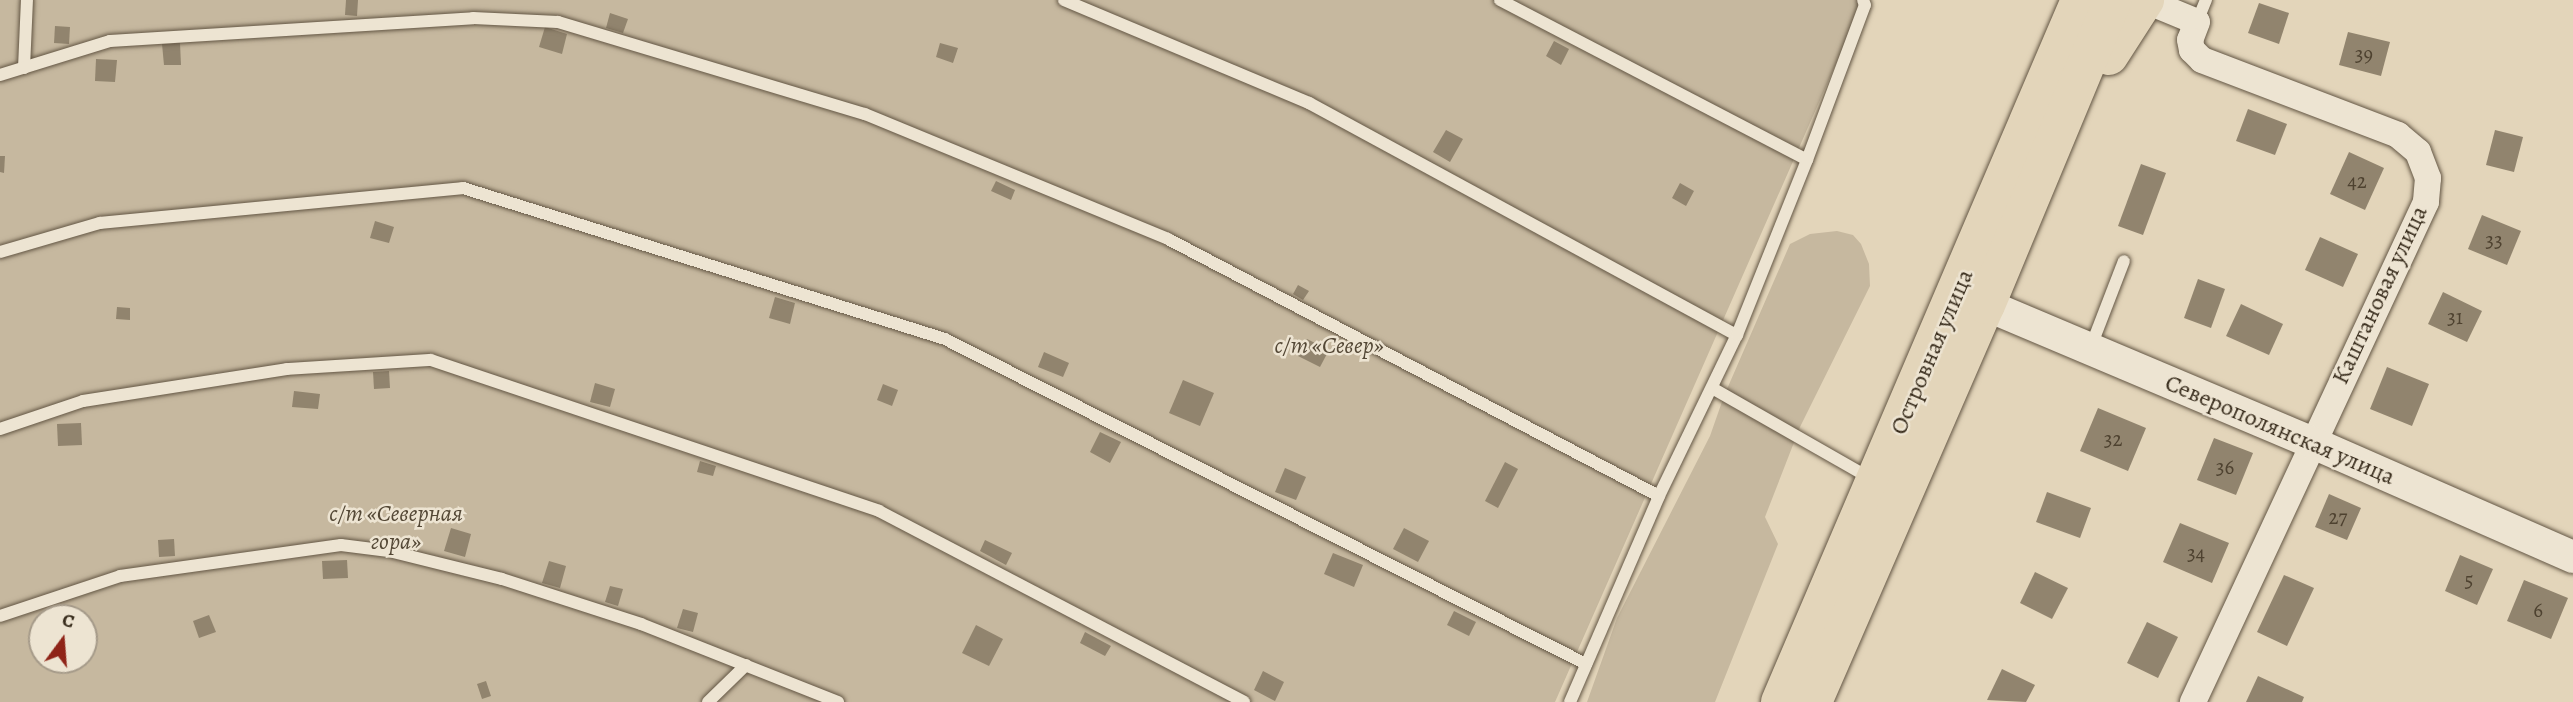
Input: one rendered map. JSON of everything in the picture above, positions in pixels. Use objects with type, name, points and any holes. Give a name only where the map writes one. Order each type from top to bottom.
[{"type":"main road","points":[[2041,135],[2057,0]]},
{"type":"main road","name":"Островная улица","points":[[1813,702],[1986,305],[2041,135],[2080,0]]},
{"type":"main road","name":"Островная улица","points":[[1780,702],[1877,480],[2041,135],[2113,0]]},
{"type":"main road","points":[[2041,135],[2145,0]]},
{"type":"street","name":"Каштановая улица","points":[[2145,0],[2202,11],[2190,40],[2192,50],[2202,60],[2398,135],[2418,152],[2428,178],[2426,202],[2311,442],[2193,702]]},
{"type":"street","name":"Северополянская улица","points":[[1986,305],[2311,442],[2573,557]]},
{"type":"lane","points":[[24,68],[27,0]]},
{"type":"lane","points":[[1064,0],[1309,103],[1737,335]]},
{"type":"lane","points":[[1500,0],[1807,160]]},
{"type":"lane","points":[[1570,702],[1659,496],[1737,335],[1807,160],[1865,5],[1863,0]]},
{"type":"lane","points":[[0,75],[110,41],[473,18],[558,22],[865,114],[1168,239],[1659,496]]},
{"type":"lane","points":[[0,253],[100,223],[463,188],[945,339],[1586,664]]},
{"type":"lane","points":[[2090,349],[2124,261]]},
{"type":"lane","points":[[0,429],[83,401],[287,369],[431,360],[879,511],[1244,702]]},
{"type":"lane","points":[[1712,388],[1877,480]]},
{"type":"lane","points":[[0,616],[120,576],[341,545],[389,551],[502,579],[641,624],[838,702]]},
{"type":"lane","points":[[708,702],[746,665]]},
{"type":"green space","name":"с/т «Север»","points":[[0,0],[1864,0],[1555,702],[0,702]]},
{"type":"green space","points":[[1837,231],[1853,235],[1861,244],[1869,264],[1870,286],[1800,427],[1765,517],[1778,544],[1715,702],[1587,702],[1617,618],[1710,436],[1724,396],[1790,244],[1810,234]]},
{"type":"building","points":[[346,0],[358,0],[357,16],[345,15]]},
{"type":"building","points":[[2259,3],[2289,13],[2279,44],[2248,33]]},
{"type":"building","points":[[610,13],[628,19],[623,33],[606,28]]},
{"type":"building","points":[[55,26],[70,27],[69,44],[54,43]]},
{"type":"building","points":[[545,27],[567,34],[562,54],[539,47]]},
{"type":"building","points":[[2348,32],[2390,42],[2381,76],[2339,65]]},
{"type":"building","points":[[1554,41],[1569,49],[1561,65],[1546,56]]},
{"type":"building","points":[[180,43],[181,65],[164,65],[162,44]]},
{"type":"building","points":[[940,43],[958,48],[953,63],[936,57]]},
{"type":"building","points":[[96,59],[117,60],[115,82],[95,81]]},
{"type":"building","points":[[2248,109],[2287,124],[2275,155],[2236,141]]},
{"type":"building","points":[[1446,130],[1463,139],[1450,162],[1433,152]]},
{"type":"building","points":[[2495,130],[2523,137],[2514,172],[2486,165]]},
{"type":"building","points":[[2349,152],[2384,168],[2365,210],[2330,194]]},
{"type":"building","points":[[0,156],[5,156],[4,173],[0,172]]},
{"type":"building","points":[[2141,164],[2166,173],[2143,235],[2118,226]]},
{"type":"building","points":[[996,181],[1015,190],[1011,200],[991,191]]},
{"type":"building","points":[[1680,183],[1694,191],[1686,206],[1672,198]]},
{"type":"building","points":[[2482,215],[2521,231],[2507,265],[2468,249]]},
{"type":"building","points":[[375,221],[394,227],[389,243],[370,238]]},
{"type":"building","points":[[2320,237],[2358,254],[2343,287],[2305,270]]},
{"type":"building","points":[[2198,279],[2225,289],[2211,328],[2184,318]]},
{"type":"building","points":[[1298,285],[1309,291],[1303,300],[1293,294]]},
{"type":"building","points":[[2443,292],[2482,311],[2467,342],[2428,324]]},
{"type":"building","points":[[775,297],[795,303],[790,324],[769,318]]},
{"type":"building","points":[[2241,304],[2283,324],[2269,355],[2226,336]]},
{"type":"building","points":[[117,307],[130,308],[130,320],[116,319]]},
{"type":"building","points":[[1307,339],[1329,350],[1320,367],[1298,356]]},
{"type":"building","points":[[1044,352],[1069,363],[1063,377],[1038,367]]},
{"type":"building","points":[[2387,367],[2429,384],[2412,426],[2370,409]]},
{"type":"building","points":[[389,371],[390,388],[374,389],[373,372]]},
{"type":"building","points":[[1183,380],[1214,393],[1200,426],[1169,413]]},
{"type":"building","points":[[595,383],[615,389],[610,407],[590,402]]},
{"type":"building","points":[[883,384],[898,390],[892,406],[877,400]]},
{"type":"building","points":[[294,391],[320,394],[318,409],[292,407]]},
{"type":"building","points":[[2098,408],[2146,428],[2128,471],[2080,451]]},
{"type":"building","points":[[81,423],[82,445],[58,446],[57,424]]},
{"type":"building","points":[[1100,432],[1121,442],[1110,463],[1090,452]]},
{"type":"building","points":[[2214,438],[2253,453],[2236,495],[2197,480]]},
{"type":"building","points":[[700,461],[716,466],[713,476],[697,472]]},
{"type":"building","points":[[1505,462],[1518,469],[1498,508],[1485,501]]},
{"type":"building","points":[[1285,468],[1306,477],[1296,500],[1275,492]]},
{"type":"building","points":[[2047,492],[2091,508],[2080,538],[2036,522]]},
{"type":"building","points":[[2329,494],[2361,508],[2347,540],[2315,527]]},
{"type":"building","points":[[2180,523],[2229,543],[2212,583],[2163,562]]},
{"type":"building","points":[[451,528],[471,534],[465,557],[444,551]]},
{"type":"building","points":[[1404,528],[1429,541],[1418,562],[1393,549]]},
{"type":"building","points":[[174,539],[175,556],[159,557],[158,540]]},
{"type":"building","points":[[985,540],[1012,553],[1006,565],[980,551]]},
{"type":"building","points":[[1333,553],[1363,565],[1354,587],[1324,574]]},
{"type":"building","points":[[2460,555],[2493,569],[2477,605],[2445,591]]},
{"type":"building","points":[[347,560],[348,578],[323,579],[322,561]]},
{"type":"building","points":[[549,561],[566,566],[560,588],[542,583]]},
{"type":"building","points":[[2035,572],[2068,588],[2052,619],[2020,603]]},
{"type":"building","points":[[2284,575],[2314,588],[2287,646],[2257,632]]},
{"type":"building","points":[[2524,580],[2568,598],[2551,639],[2507,621]]},
{"type":"building","points":[[610,586],[623,589],[618,606],[605,602]]},
{"type":"building","points":[[683,609],[698,613],[693,632],[677,628]]},
{"type":"building","points":[[1454,611],[1476,622],[1469,636],[1447,625]]},
{"type":"building","points":[[209,615],[216,632],[199,638],[193,621]]},
{"type":"building","points":[[2147,622],[2178,637],[2158,678],[2127,663]]},
{"type":"building","points":[[976,625],[1003,639],[989,666],[962,653]]},
{"type":"building","points":[[1085,632],[1111,646],[1105,656],[1080,643]]},
{"type":"building","points":[[2002,669],[2035,685],[2026,702],[1987,700]]},
{"type":"building","points":[[1263,671],[1284,682],[1275,701],[1254,690]]},
{"type":"building","points":[[2258,676],[2304,697],[2302,702],[2246,702]]},
{"type":"building","points":[[486,681],[491,696],[482,699],[477,684]]},
{"type":"park label","name":"с/т «Северная гора»","points":[[396,528]]}]
